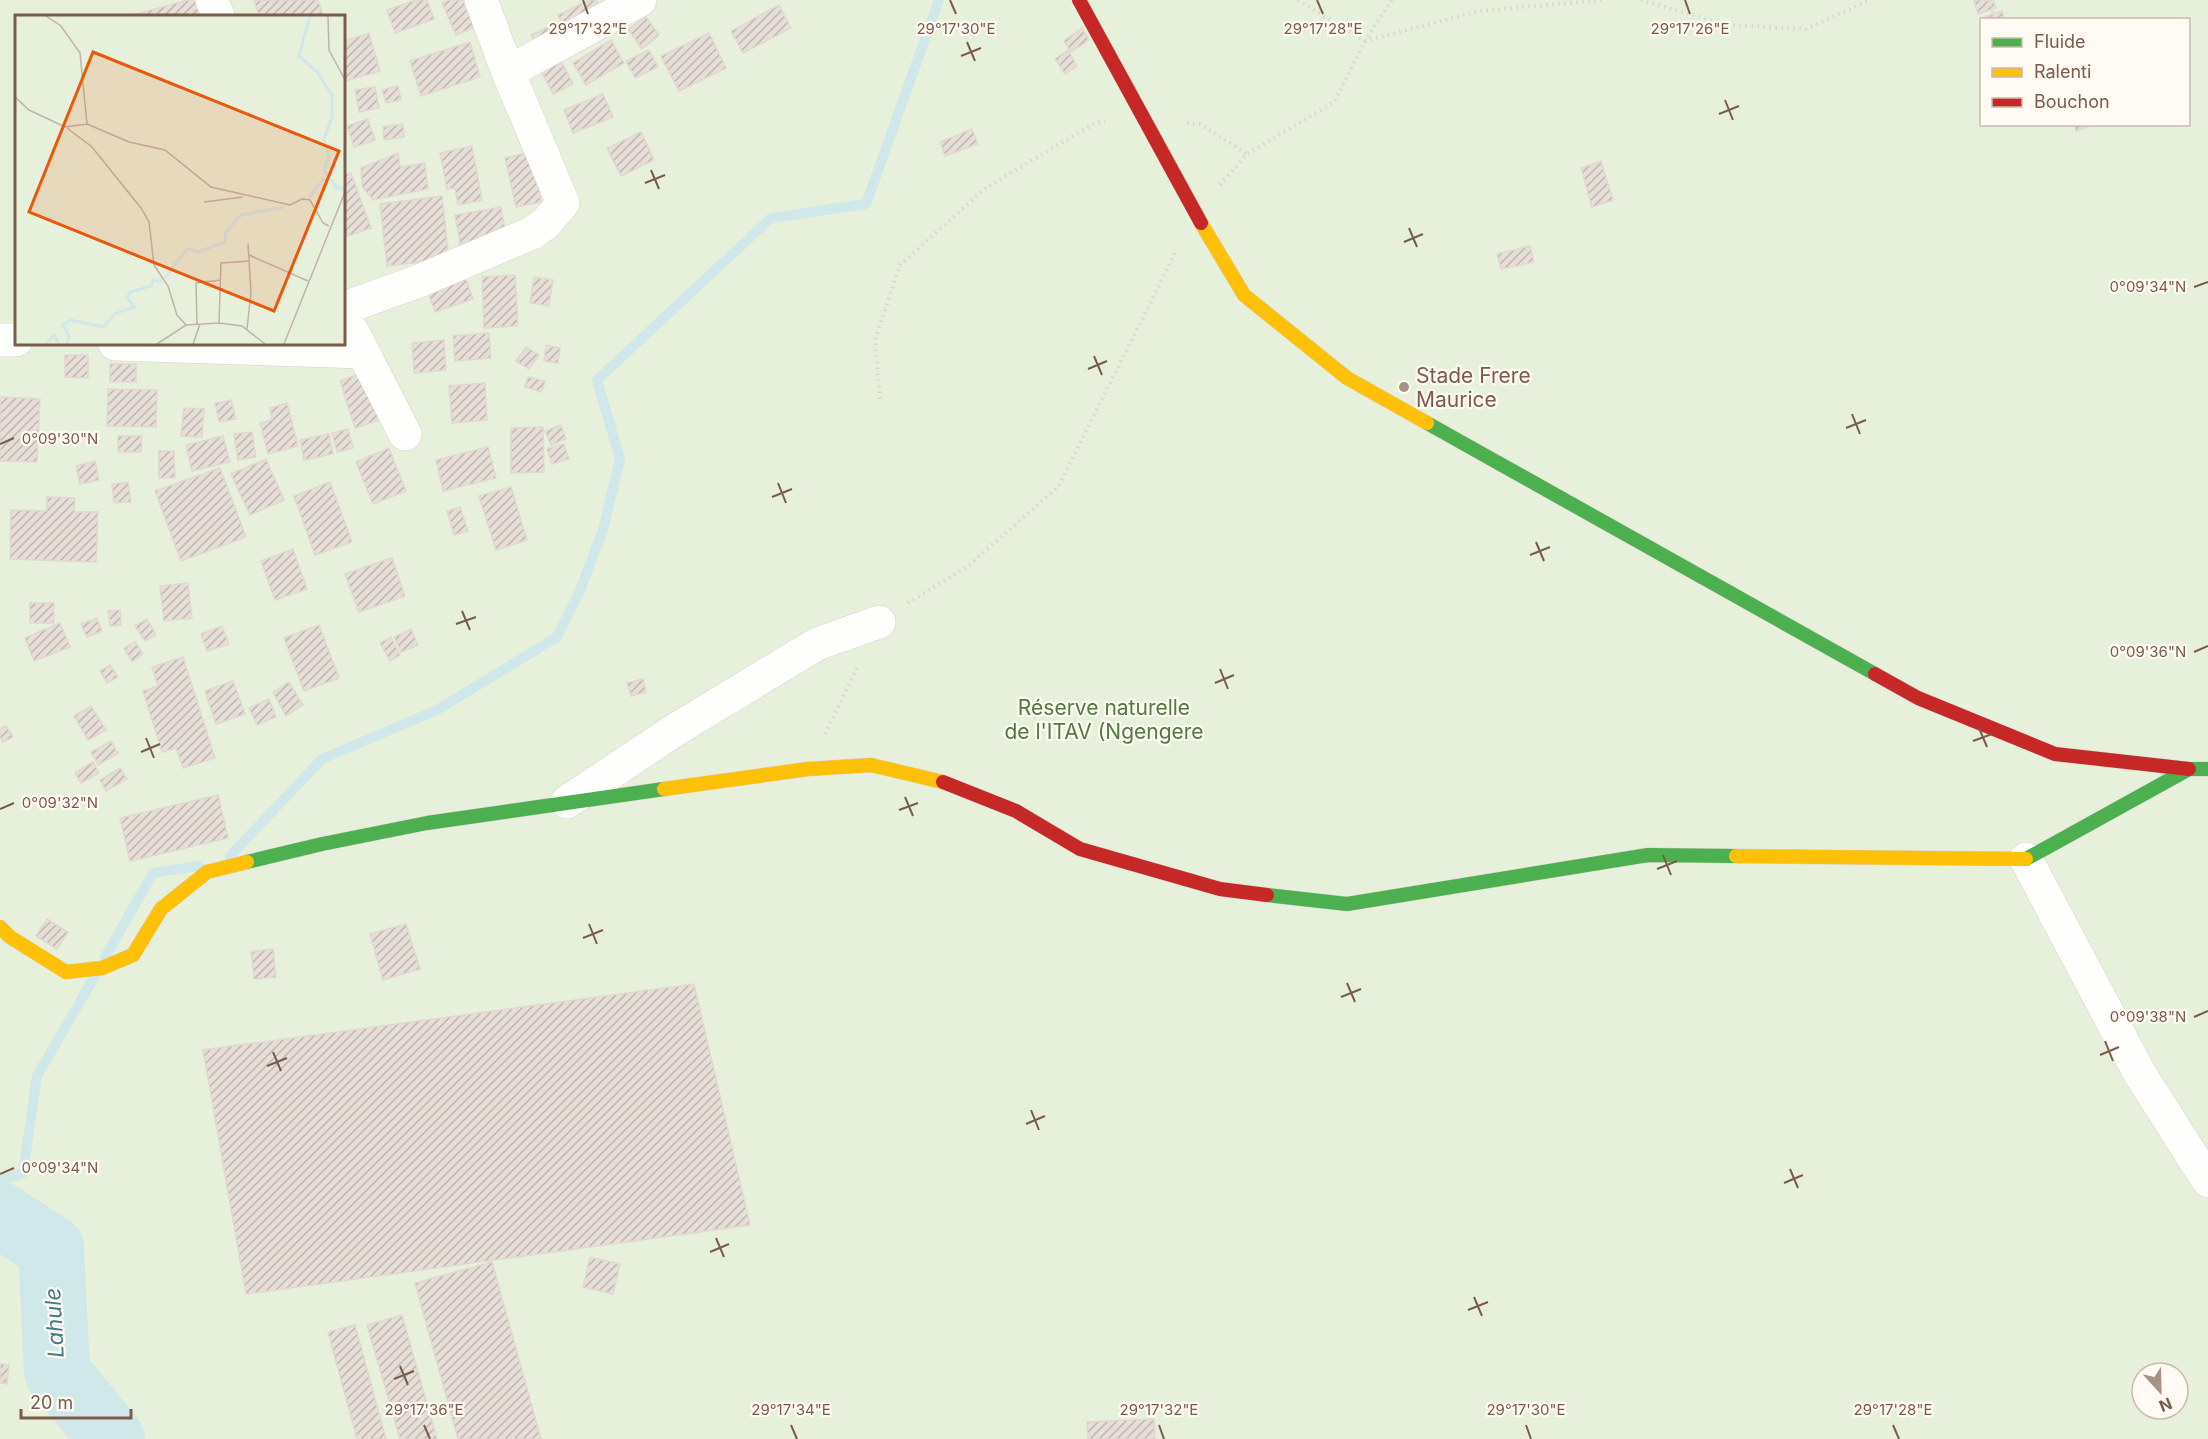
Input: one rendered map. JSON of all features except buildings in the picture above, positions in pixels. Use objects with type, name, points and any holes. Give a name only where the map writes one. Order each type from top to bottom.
[{"type":"street","points":[[213,0],[218,15]]},
{"type":"street","points":[[345,308],[419,281],[532,233],[546,223],[563,203],[508,72],[481,0]]},
{"type":"street","points":[[508,72],[640,0]]},
{"type":"street","points":[[1079,0],[1195,213],[1244,295],[1347,378],[1917,698],[2055,754],[2189,769],[2208,769]]},
{"type":"street","points":[[345,316],[405,434]]},
{"type":"street","points":[[146,345],[363,352]]},
{"type":"street","points":[[567,802],[675,730],[817,644],[879,622]]},
{"type":"street","points":[[0,927],[10,937],[66,972],[102,968],[133,955],[161,909],[207,872],[322,844],[416,825],[808,769],[871,765],[950,784],[1016,812],[1080,849],[1220,888],[1347,904],[1648,855],[2026,859],[2189,769]]},
{"type":"street","points":[[2026,859],[2140,1074],[2208,1181]]},
{"type":"path","points":[[1298,0],[1365,41],[1479,11],[1603,0]]},
{"type":"path","points":[[808,769],[879,622],[968,566],[1058,487],[1195,213],[1247,153],[1334,102],[1365,41],[1392,0]]},
{"type":"path","points":[[1641,0],[1728,25],[1806,29],[1870,0]]},
{"type":"path","points":[[1988,0],[1995,18]]},
{"type":"path","points":[[880,399],[875,340],[900,265],[987,187],[1095,123],[1143,118],[1200,124],[1247,153]]},
{"type":"green space","name":"Réserve naturelle de l'ITAV (Ngengere","points":[[0,0],[2208,0],[2208,1439],[0,1439]]},
{"type":"waterway","points":[[230,856],[322,759],[437,710],[557,637],[579,593],[603,530],[620,459],[597,380],[771,218],[866,204],[939,0]]},
{"type":"waterway","points":[[105,957],[153,873],[199,866]]},
{"type":"waterway","points":[[0,1181],[23,1173],[37,1076],[96,974]]},
{"type":"waterway","name":"Lahule","points":[[0,1215],[51,1248],[57,1372],[112,1439]]},
{"type":"traffic: fast","points":[[1427,423],[1875,674]]},
{"type":"traffic: fast","points":[[2026,859],[2189,769],[2208,769]]},
{"type":"traffic: fast","points":[[247,862],[427,823],[664,789]]},
{"type":"traffic: fast","points":[[1267,895],[1347,904],[1648,855],[1736,856]]},
{"type":"traffic: slow","points":[[1201,223],[1244,295],[1347,378],[1427,423]]},
{"type":"traffic: slow","points":[[664,789],[808,769],[871,765],[943,782]]},
{"type":"traffic: slow","points":[[1736,856],[2026,859]]},
{"type":"traffic: slow","points":[[0,927],[10,937],[66,972],[102,968],[133,955],[161,909],[207,872],[247,862]]},
{"type":"traffic: jam","points":[[1079,0],[1201,223]]},
{"type":"traffic: jam","points":[[1875,674],[1918,698],[2055,754],[2189,769]]},
{"type":"traffic: jam","points":[[943,782],[1016,811],[1080,849],[1220,889],[1267,895]]},
{"type":"place","name":"Stade Frere Maurice","points":[[1404,387]]}]
